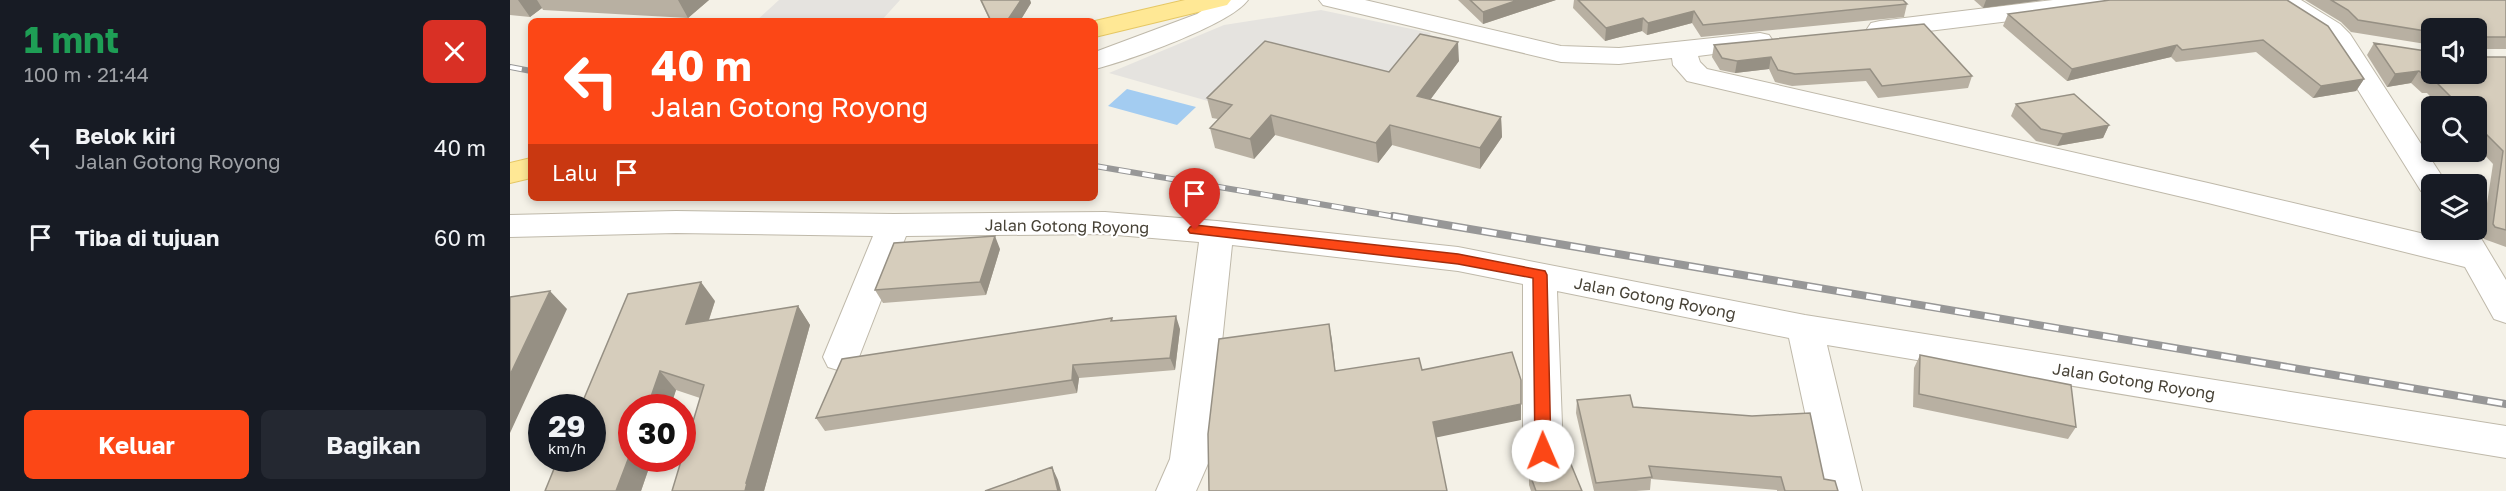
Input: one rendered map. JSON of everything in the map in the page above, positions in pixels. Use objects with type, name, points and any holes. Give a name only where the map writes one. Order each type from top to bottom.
[{"type":"main road","points":[[1098,28],[1218,0]]},
{"type":"main road","points":[[510,173],[528,169]]},
{"type":"street","points":[[1098,60],[1206,20],[1235,0]]},
{"type":"street","points":[[1332,0],[1561,54],[1619,56],[1782,39]]},
{"type":"street","points":[[1853,32],[1971,20],[2116,0]]},
{"type":"street","points":[[2283,0],[2331,30],[2342,40],[2426,174]]},
{"type":"street","points":[[2342,40],[2376,46]]},
{"type":"street","points":[[1683,49],[1687,65],[1697,75],[2208,193],[2478,259]]},
{"type":"street","name":"Jalan Gotong Royong","points":[[510,226],[676,222],[894,225],[1105,223],[1217,232],[1458,259],[1805,328],[2506,442]]},
{"type":"street","points":[[840,357],[894,225]]},
{"type":"street","points":[[1176,491],[1190,459],[1217,232]]},
{"type":"street","points":[[2466,240],[2506,310]]},
{"type":"street","points":[[1540,275],[1543,451]]},
{"type":"street","points":[[1805,328],[1842,491]]},
{"type":"shaded area","points":[[779,0],[900,0],[884,18],[759,18]]},
{"type":"shaded area","points":[[1321,10],[1431,33],[1389,86],[1215,103],[1109,73],[1224,25]]},
{"type":"water","points":[[1127,89],[1196,107],[1177,125],[1108,106]]},
{"type":"building","points":[[981,0],[1021,0],[1009,18],[990,18]]},
{"type":"building","points":[[1470,0],[1518,0],[1483,12]]},
{"type":"building","points":[[1578,0],[1903,0],[1907,4],[1703,25],[1694,11],[1648,23],[1643,18],[1606,28]]},
{"type":"building","points":[[2110,0],[2287,0],[2328,26],[2364,79],[2321,86],[2263,40],[2182,50],[2177,45],[2072,69],[2008,14]]},
{"type":"building","points":[[2331,0],[2506,0],[2506,37],[2487,37],[2487,18],[2421,18],[2421,30],[2358,20],[2348,10]]},
{"type":"building","points":[[1924,24],[1972,76],[1882,86],[1870,69],[1795,74],[1778,70],[1771,57],[1737,61],[1722,58],[1714,45]]},
{"type":"building","points":[[1420,34],[1458,42],[1417,96],[1501,117],[1480,148],[1390,125],[1376,143],[1271,115],[1250,139],[1210,128],[1232,105],[1207,98],[1265,41],[1389,72]]},
{"type":"building","points":[[2374,43],[2421,50],[2421,73],[2419,71],[2395,74]]},
{"type":"building","points":[[2487,57],[2506,57],[2506,230],[2495,227],[2493,224],[2503,151],[2487,135],[2487,96],[2450,96],[2438,84],[2487,84]]},
{"type":"building","points":[[2074,94],[2109,125],[2063,134],[2041,129],[2016,104]]},
{"type":"building","points":[[995,236],[980,282],[875,290],[894,243]]},
{"type":"building","points":[[701,282],[686,324],[798,306],[745,491],[672,491],[678,472],[696,472],[696,412],[704,385],[660,371],[652,394],[618,394],[618,472],[623,472],[616,491],[545,491],[553,472],[606,472],[606,394],[586,394],[628,294]]},
{"type":"building","points":[[550,291],[510,375],[510,297]]},
{"type":"building","points":[[1176,316],[1170,358],[1073,365],[1072,380],[816,418],[842,359],[1112,318],[1111,321]]},
{"type":"building","points":[[1329,324],[1335,371],[1419,358],[1422,370],[1512,352],[1521,380],[1521,404],[1433,422],[1447,491],[1209,491],[1208,434],[1219,339]]},
{"type":"building","points":[[1920,355],[2071,385],[2076,427],[1919,394]]},
{"type":"building","points":[[1630,395],[1633,407],[1752,416],[1810,413],[1824,479],[1835,481],[1838,491],[1785,491],[1781,477],[1649,466],[1652,477],[1596,483],[1577,400]]},
{"type":"building","points":[[1570,462],[1582,491],[1536,491],[1529,472]]},
{"type":"building","points":[[1052,467],[1058,491],[985,491]]},
{"type":"railway","points":[[510,67],[528,70]]},
{"type":"railway","points":[[1098,167],[1402,218]]},
{"type":"railway","points":[[1393,216],[2506,404]]},
{"type":"route","points":[[1195,230],[1458,259],[1540,275],[1543,451]]}]
